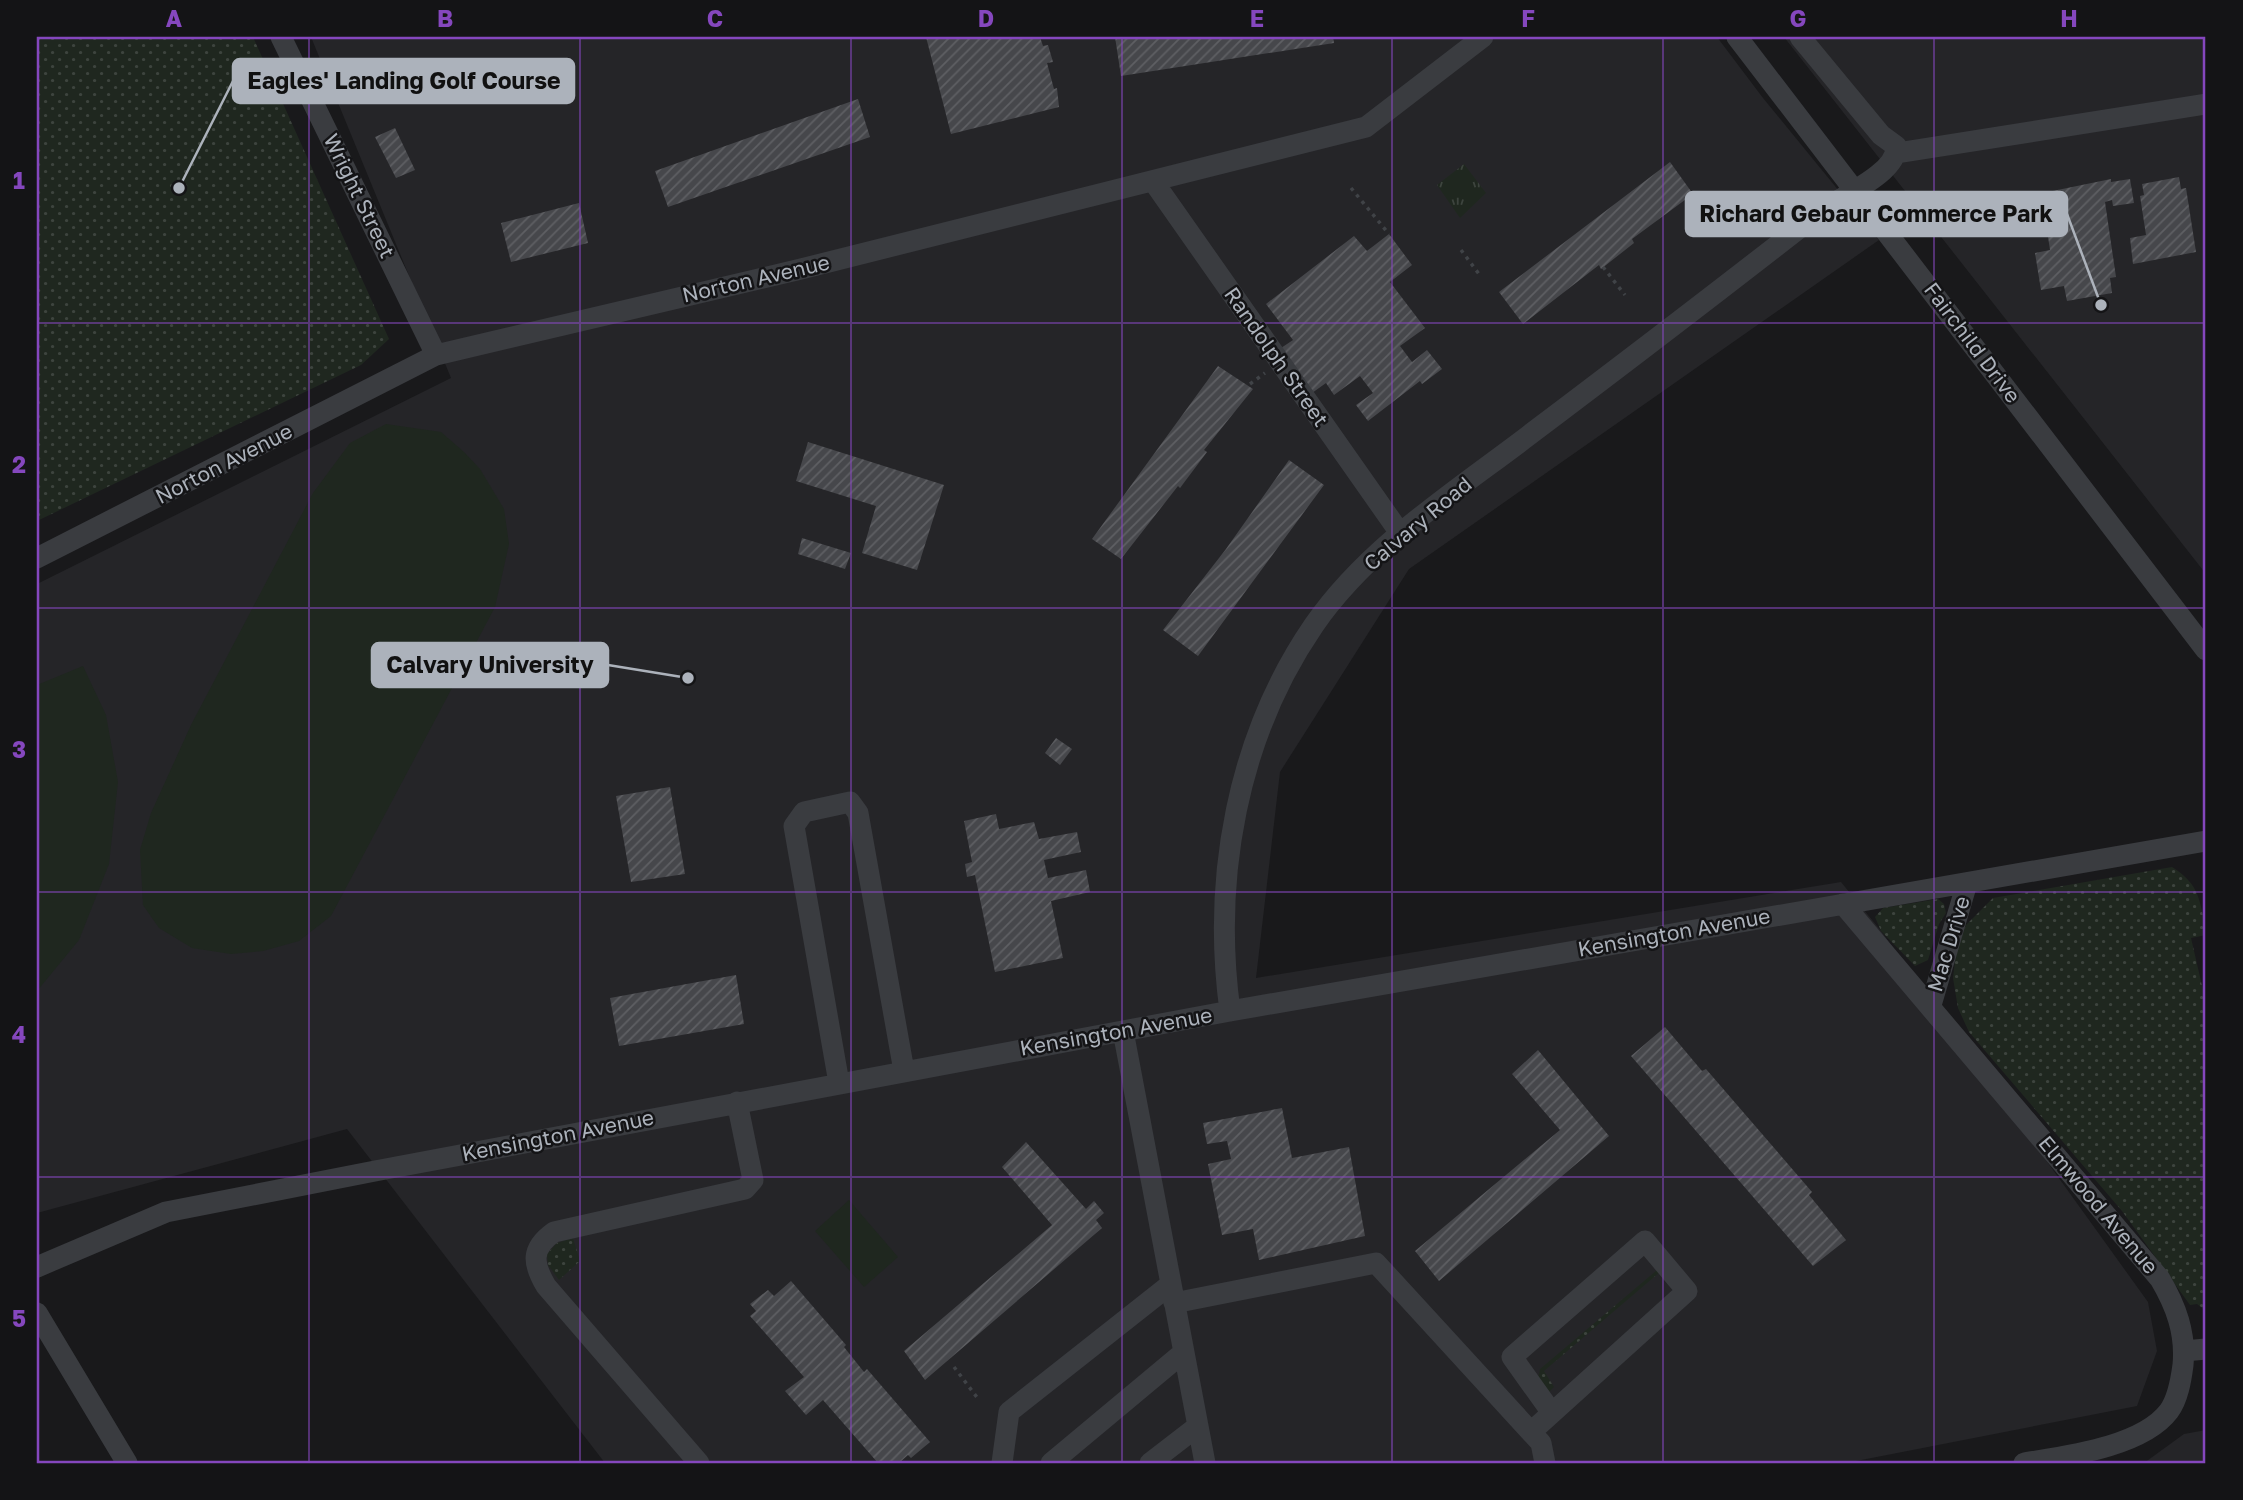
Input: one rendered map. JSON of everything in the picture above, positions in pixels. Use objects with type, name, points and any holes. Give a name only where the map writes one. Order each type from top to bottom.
[{"type":"street","name":"Wright Street","points":[[281,37],[436,355]]},
{"type":"street","name":"Norton Avenue","points":[[37,558],[436,355],[788,272],[1366,127],[1483,37]]},
{"type":"street","name":"Fairchild Drive","points":[[1737,37],[2206,650]]},
{"type":"street","points":[[1800,37],[1881,135],[1896,146],[1897,153],[2206,104]]},
{"type":"street","name":"Calvary Road","points":[[1230,1011],[1225,975],[1230,842],[1239,791],[1254,744],[1276,691],[1314,625],[1349,582],[1400,533],[1657,340],[1826,207],[1888,169],[1897,153]]},
{"type":"street","name":"Randolph Street","points":[[1153,181],[1400,533]]},
{"type":"street","points":[[839,1083],[794,826],[804,812],[850,802],[858,813],[904,1071]]},
{"type":"street","name":"Kensington Avenue","points":[[37,1267],[166,1212],[1230,1011],[1967,883],[2205,847]]},
{"type":"street","name":"Mac Drive","points":[[1931,1005],[1967,883]]},
{"type":"street","name":"Elmwood Avenue","points":[[1843,904],[2160,1279],[2173,1301],[2181,1327],[2184,1351],[2182,1379],[2174,1405],[2167,1414],[2146,1430],[2120,1443],[2092,1451],[2024,1463]]},
{"type":"street","points":[[1123,1031],[1205,1463]]},
{"type":"street","points":[[699,1463],[546,1286],[537,1271],[535,1259],[538,1248],[554,1233],[745,1189],[753,1180],[737,1102]]},
{"type":"street","points":[[1531,1432],[1687,1291],[1645,1241],[1512,1357],[1552,1413]]},
{"type":"street","points":[[1002,1463],[1009,1412],[1172,1293],[1376,1263],[1541,1443],[1545,1463]]},
{"type":"street","points":[[37,1313],[127,1463]]},
{"type":"street","points":[[2184,1351],[2206,1349]]},
{"type":"street","points":[[1051,1463],[1184,1352]]},
{"type":"street","points":[[1150,1463],[1198,1426]]},
{"type":"path","points":[[1351,188],[1388,234]]},
{"type":"path","points":[[1461,250],[1479,274]]},
{"type":"path","points":[[1603,267],[1625,295]]},
{"type":"path","points":[[954,1367],[979,1400]]},
{"type":"shaded area","points":[[311,37],[1717,37],[1879,240],[1409,569],[1280,772],[1256,978],[1841,882],[1881,931],[2148,1302],[2157,1351],[2137,1406],[1846,1463],[605,1463],[347,1129],[37,1213],[37,584],[451,378]]},
{"type":"shaded area","points":[[1784,37],[2206,37],[2206,574]]},
{"type":"shaded area","points":[[2206,1430],[2206,1463],[2144,1463],[2184,1434]]},
{"type":"green space","points":[[37,37],[253,37],[389,339],[361,365],[37,521]]},
{"type":"green space","points":[[1464,164],[1486,193],[1460,218],[1437,185]]},
{"type":"green space","points":[[386,424],[441,432],[480,469],[504,509],[509,544],[495,607],[331,916],[299,941],[263,951],[231,954],[192,948],[159,928],[143,905],[140,850],[151,813],[191,725],[313,493],[350,443]]},
{"type":"green space","points":[[83,666],[106,715],[118,782],[109,864],[79,940],[37,991],[37,685]]},
{"type":"green space","points":[[2172,867],[2188,880],[2197,894],[2206,929],[2206,935],[2191,938],[2206,1003],[2206,1311],[2197,1304],[2190,1305],[2122,1211],[1969,1032],[1958,1008],[1953,978],[1956,952],[1966,925],[1993,898]]},
{"type":"green space","points":[[1938,899],[1944,904],[1946,913],[1939,924],[1928,960],[1915,966],[1881,931],[1875,917],[1883,908]]},
{"type":"green space","points":[[849,1200],[898,1257],[864,1287],[815,1231]]},
{"type":"green space","points":[[573,1238],[580,1261],[559,1280],[548,1265],[547,1254],[557,1243]]},
{"type":"green space","points":[[1657,1270],[1660,1272],[1544,1371],[1554,1387],[1548,1393],[1538,1379],[1540,1369]]},
{"type":"building","points":[[926,37],[1040,37],[1043,46],[1048,45],[1053,62],[1047,63],[1054,89],[1057,88],[1059,107],[951,134]]},
{"type":"building","points":[[1115,37],[1333,37],[1334,43],[1121,76]]},
{"type":"building","points":[[858,99],[870,137],[668,207],[655,171]]},
{"type":"building","points":[[395,128],[415,170],[396,178],[375,137]]},
{"type":"building","points":[[1670,162],[1693,194],[1632,239],[1634,243],[1601,269],[1599,265],[1523,324],[1499,292]]},
{"type":"building","points":[[2179,177],[2181,189],[2186,188],[2196,252],[2133,264],[2130,238],[2146,235],[2140,196],[2144,195],[2142,184]]},
{"type":"building","points":[[2111,179],[2111,182],[2130,179],[2134,203],[2113,206],[2112,200],[2105,202],[2116,277],[2110,278],[2112,293],[2067,301],[2064,286],[2041,290],[2035,253],[2050,250],[2044,210],[2026,213],[2023,197]]},
{"type":"building","points":[[579,203],[588,243],[511,262],[501,223]]},
{"type":"building","points":[[1389,234],[1412,265],[1390,282],[1425,328],[1400,346],[1412,362],[1427,350],[1442,369],[1422,384],[1420,381],[1368,421],[1356,405],[1373,393],[1360,376],[1334,395],[1326,383],[1312,393],[1278,350],[1293,340],[1266,304],[1354,236],[1367,251]]},
{"type":"building","points":[[1218,366],[1253,389],[1204,450],[1207,452],[1180,488],[1178,486],[1121,559],[1092,539]]},
{"type":"building","points":[[808,442],[944,485],[917,570],[862,553],[876,506],[796,481]]},
{"type":"building","points":[[1289,460],[1324,485],[1198,656],[1163,630],[1226,549]]},
{"type":"building","points":[[802,538],[851,553],[845,569],[798,554]]},
{"type":"building","points":[[1056,738],[1072,749],[1060,765],[1045,753]]},
{"type":"building","points":[[670,787],[685,874],[631,882],[616,796]]},
{"type":"building","points":[[996,814],[999,829],[1034,822],[1039,839],[1077,832],[1081,852],[1044,860],[1048,878],[1086,870],[1090,892],[1051,901],[1063,958],[995,972],[975,875],[967,877],[965,864],[972,862],[964,821]]},
{"type":"building","points":[[736,975],[744,1024],[619,1046],[610,998]]},
{"type":"building","points":[[1665,1027],[1702,1071],[1706,1069],[1812,1192],[1809,1195],[1846,1240],[1813,1266],[1631,1056]]},
{"type":"building","points":[[1538,1050],[1609,1136],[1439,1281],[1415,1251],[1560,1130],[1512,1074]]},
{"type":"building","points":[[1282,1108],[1292,1158],[1349,1147],[1365,1236],[1259,1260],[1253,1229],[1222,1235],[1208,1164],[1231,1159],[1227,1141],[1207,1144],[1203,1123]]},
{"type":"building","points":[[1026,1142],[1086,1209],[1094,1201],[1104,1213],[1096,1220],[1102,1228],[925,1380],[904,1351],[1052,1225],[1002,1167]]},
{"type":"building","points":[[791,1281],[846,1345],[844,1347],[864,1372],[867,1369],[930,1442],[911,1458],[908,1455],[899,1463],[878,1463],[823,1400],[806,1415],[785,1391],[804,1377],[750,1316],[756,1311],[750,1304],[768,1290],[774,1296]]},
{"type":"place","name":"Eagles' Landing Golf Course","points":[[179,188]]},
{"type":"place","name":"Richard Gebaur Commerce Park","points":[[2101,305]]},
{"type":"place","name":"Calvary University","points":[[688,678]]}]
